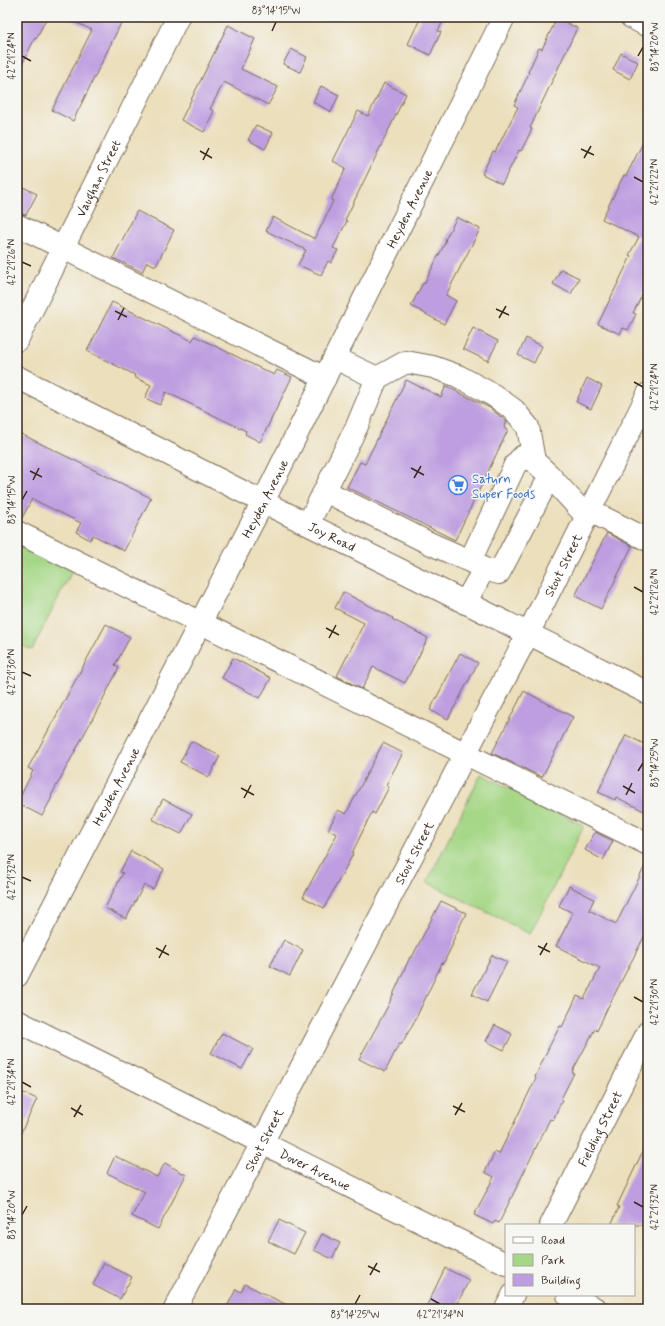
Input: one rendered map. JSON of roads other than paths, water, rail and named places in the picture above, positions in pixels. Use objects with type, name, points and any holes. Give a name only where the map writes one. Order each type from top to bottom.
[{"type":"street","name":"Vaughan Street","points":[[17,340],[178,17]]},
{"type":"street","name":"Heyden Avenue","points":[[17,976],[263,502],[504,17]]},
{"type":"street","points":[[631,17],[648,26]]},
{"type":"street","points":[[17,225],[325,378]]},
{"type":"street","points":[[335,358],[377,378]]},
{"type":"street","points":[[308,524],[357,426],[377,378],[406,362],[433,367],[465,380],[493,395],[514,410],[528,427],[534,461]]},
{"type":"street","name":"Joy Road","points":[[17,377],[263,502],[648,693]]},
{"type":"street","name":"Stout Street","points":[[175,1309],[528,634],[648,394]]},
{"type":"street","points":[[484,568],[515,465],[522,458],[534,461],[588,514],[648,540]]},
{"type":"street","points":[[465,603],[484,568],[550,476]]},
{"type":"street","points":[[324,491],[484,568]]},
{"type":"street","points":[[17,532],[648,844]]},
{"type":"street","name":"Dover Avenue","points":[[17,1021],[505,1264]]},
{"type":"street","name":"Fielding Street","points":[[552,1224],[648,1032]]},
{"type":"street","points":[[506,1309],[512,1296]]},
{"type":"street","points":[[570,1296],[596,1309]]},
{"type":"place","name":"Saturn Super Foods","points":[[458,485]]}]
